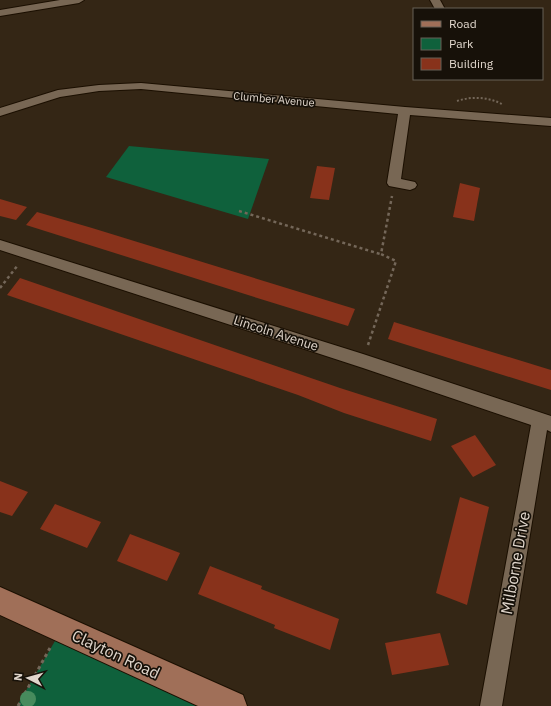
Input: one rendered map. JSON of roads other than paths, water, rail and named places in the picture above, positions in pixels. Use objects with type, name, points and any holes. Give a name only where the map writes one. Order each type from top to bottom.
[{"type":"main road","name":"Clayton Road","points":[[0,601],[232,706]]},
{"type":"street","points":[[0,13],[79,0]]},
{"type":"street","name":"Clumber Avenue","points":[[0,112],[58,94],[99,88],[141,86],[405,111],[551,122]]},
{"type":"street","points":[[405,111],[394,183],[410,185]]},
{"type":"street","name":"Lincoln Avenue","points":[[0,244],[363,361],[545,422]]},
{"type":"street","name":"Milborne Drive","points":[[491,706],[545,422]]}]
